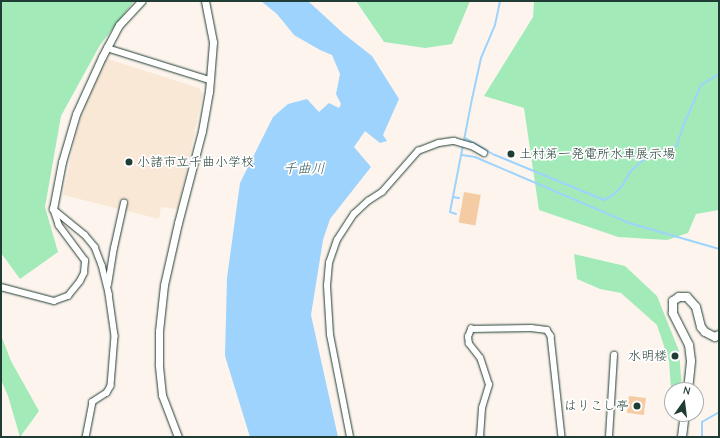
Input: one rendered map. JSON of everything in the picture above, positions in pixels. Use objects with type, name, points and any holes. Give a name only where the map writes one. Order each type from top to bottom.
[{"type":"main road","points":[[689,382],[691,361],[689,345],[673,313],[673,301],[680,297],[688,297],[696,307],[700,323],[705,332],[715,337],[719,335]]},
{"type":"main road","points":[[682,437],[684,422]]},
{"type":"street","points":[[1,287],[54,301],[68,296],[80,281],[84,273],[85,261],[60,226],[53,209],[62,162],[76,114],[107,48],[119,25],[141,1]]},
{"type":"street","points":[[178,437],[162,395],[158,364],[159,331],[164,285],[178,223],[202,131],[210,80],[213,42],[206,1]]},
{"type":"street","points":[[107,48],[210,80]]},
{"type":"street","points":[[350,437],[330,335],[328,278],[329,263],[337,240],[354,214],[368,200],[382,192],[418,151],[440,143],[454,141],[472,146],[484,153]]},
{"type":"street","points":[[107,287],[124,203]]},
{"type":"street","points":[[53,209],[85,235],[95,247],[102,265],[107,287],[115,336],[111,386],[107,393],[93,402],[86,437]]},
{"type":"street","points":[[481,437],[482,408],[489,385],[480,358],[469,344],[468,337],[471,329],[531,328],[547,330],[551,336],[562,437]]},
{"type":"street","points":[[609,437],[614,355]]},
{"type":"shaded area","name":"小諸市立千曲小学校","points":[[102,57],[199,88],[203,94],[178,209],[161,207],[159,219],[63,195],[77,129]]},
{"type":"green space","points":[[1,1],[134,1],[100,45],[61,116],[45,207],[58,252],[20,279],[1,253]]},
{"type":"green space","points":[[356,1],[470,1],[452,44],[425,48],[384,42]]},
{"type":"green space","points":[[534,1],[719,1],[719,210],[696,214],[688,233],[667,240],[618,237],[539,210],[524,108],[484,96],[533,17]]},
{"type":"green space","points":[[574,254],[625,266],[657,296],[679,351],[681,382],[671,382],[669,361],[657,325],[621,293],[600,289],[577,279]]},
{"type":"green space","points":[[1,335],[11,361],[39,411],[20,437],[8,396],[1,382]]},
{"type":"water","name":"千曲川","points":[[261,1],[308,1],[344,34],[372,56],[399,99],[383,135],[387,141],[380,143],[365,131],[354,147],[371,167],[330,219],[323,240],[311,315],[338,437],[250,437],[225,356],[227,278],[240,183],[273,117],[288,104],[307,99],[319,112],[329,103],[339,108],[341,104],[336,94],[340,74],[332,55],[294,35],[277,14]]},
{"type":"building","points":[[464,192],[481,195],[475,225],[459,223]]},
{"type":"building","name":"はりこし亭","points":[[629,396],[646,398],[644,415],[627,413]]},
{"type":"waterway","points":[[456,214],[450,212],[472,99],[481,58],[495,25],[500,1]]},
{"type":"waterway","points":[[465,138],[495,155],[604,200],[612,196],[622,186],[630,172],[643,160],[660,155],[677,145],[684,124],[701,85],[719,74]]},
{"type":"waterway","points":[[462,155],[475,157],[629,223],[719,249]]},
{"type":"waterway","points":[[453,197],[459,198]]},
{"type":"waterway","points":[[702,437],[702,422],[719,412]]},
{"type":"place","name":"土村第一発電所水車展示場","points":[[511,154]]},
{"type":"place","name":"小諸市立千曲小学校","points":[[129,162]]},
{"type":"place","name":"水明楼","points":[[675,356]]},
{"type":"place","name":"はりこし亭","points":[[637,406]]}]
